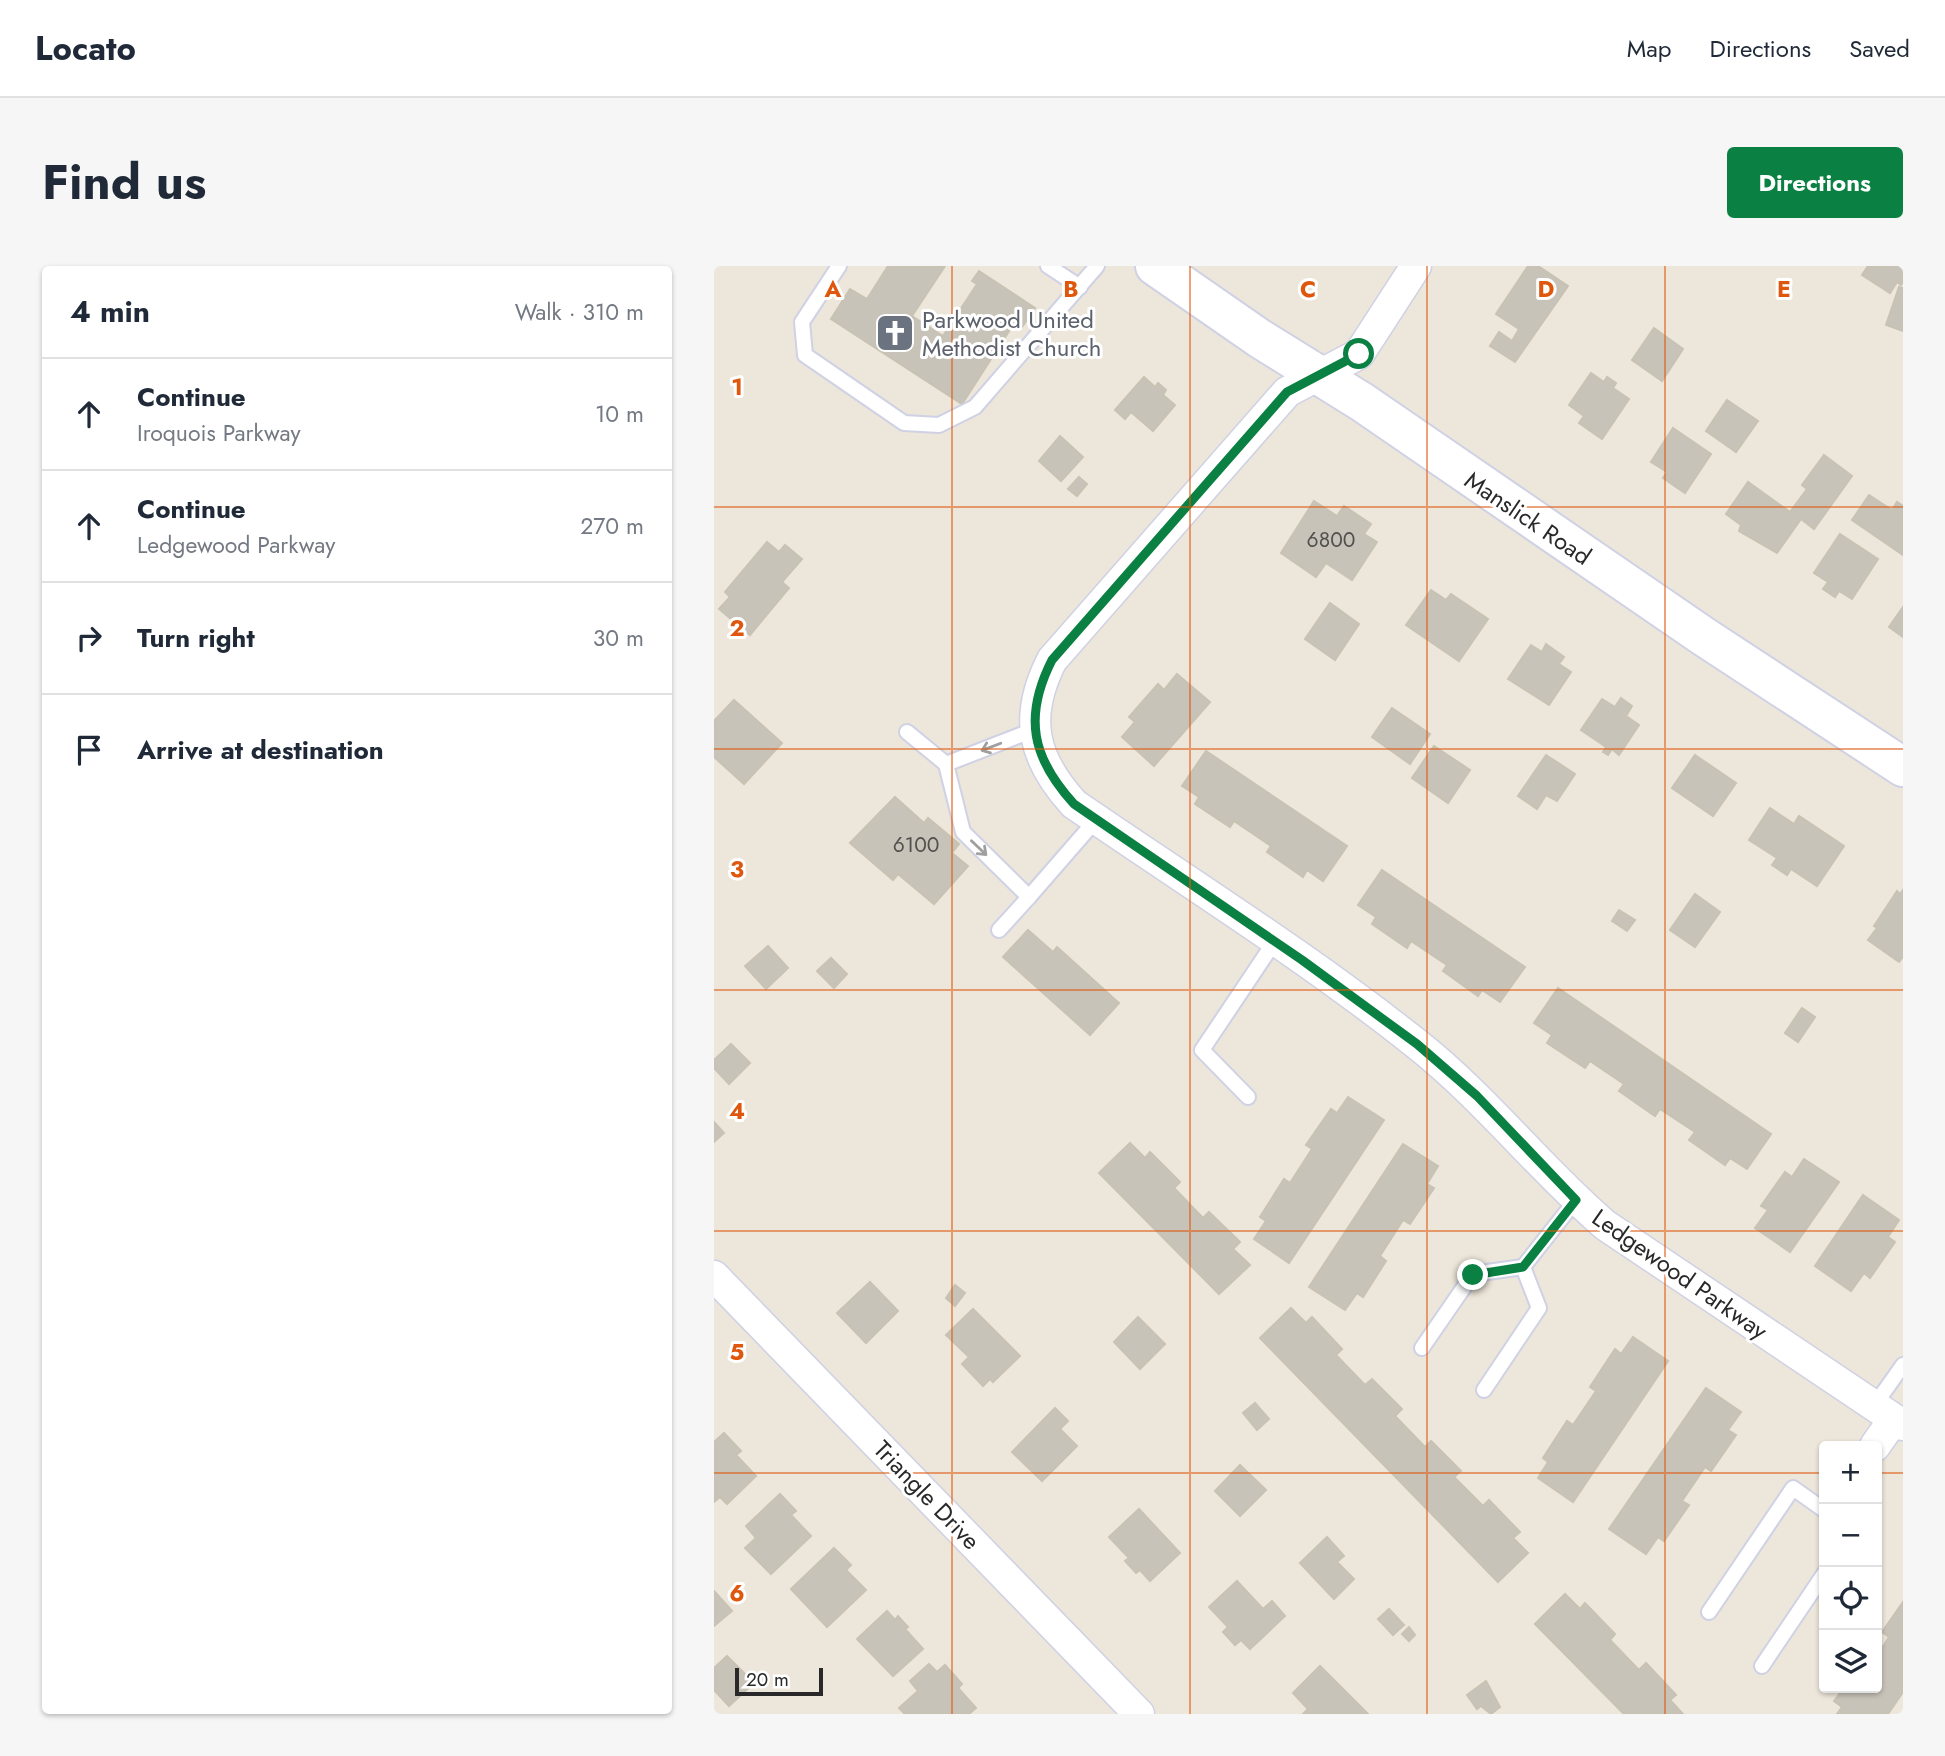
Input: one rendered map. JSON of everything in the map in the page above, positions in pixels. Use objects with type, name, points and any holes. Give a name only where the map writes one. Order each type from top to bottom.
[{"type":"main road","name":"Manslick Road","points":[[1155,266],[1318,376],[1362,402],[1703,636],[1903,767]]},
{"type":"street","name":"Ledgewood Parkway","points":[[1416,266],[1359,354],[1287,392],[1052,660],[1040,684],[1034,710],[1044,764],[1055,783],[1074,804],[1275,942],[1427,1053],[1477,1096],[1576,1200],[1605,1225],[1890,1417]]},
{"type":"street","name":"Triangle Drive","points":[[714,1276],[1139,1714]]},
{"type":"street","points":[[1878,1441],[1890,1417]]},
{"type":"lane","points":[[839,266],[802,322],[805,355],[904,423],[939,425],[975,407],[1097,266]]},
{"type":"lane","points":[[1048,266],[1080,287]]},
{"type":"lane","points":[[946,764],[1036,729]]},
{"type":"lane","points":[[907,732],[946,764],[963,832],[1029,897]]},
{"type":"lane","points":[[999,930],[1096,820]]},
{"type":"lane","points":[[1248,1097],[1202,1050],[1275,942]]},
{"type":"lane","points":[[1422,1348],[1473,1275],[1523,1267],[1576,1200]]},
{"type":"lane","points":[[1484,1390],[1539,1308],[1523,1267]]},
{"type":"lane","points":[[1890,1417],[1903,1365]]},
{"type":"lane","points":[[1709,1612],[1793,1488],[1819,1506]]},
{"type":"lane","points":[[1762,1665],[1819,1581]]},
{"type":"building","name":"Parkwood United Methodist Church","points":[[888,266],[945,266],[912,316],[943,336],[977,284],[972,281],[979,271],[1035,308],[1020,330],[1013,325],[962,404],[831,319],[850,289],[867,299]]},
{"type":"building","points":[[1528,266],[1538,266],[1568,286],[1515,362],[1490,346],[1499,332],[1512,341],[1519,329],[1496,314]]},
{"type":"building","points":[[1868,266],[1903,266],[1903,282],[1901,285],[1897,282],[1890,293],[1862,275]]},
{"type":"building","points":[[1899,287],[1903,288],[1903,331],[1886,325]]},
{"type":"building","points":[[1654,328],[1683,349],[1662,381],[1632,360]]},
{"type":"building","points":[[1591,373],[1604,382],[1607,377],[1616,383],[1613,388],[1629,399],[1602,439],[1579,423],[1584,416],[1569,405]]},
{"type":"building","points":[[1144,377],[1155,387],[1158,383],[1166,390],[1163,395],[1175,405],[1153,431],[1131,412],[1125,419],[1115,410]]},
{"type":"building","points":[[1727,400],[1758,421],[1736,452],[1706,431]]},
{"type":"building","points":[[1673,428],[1711,454],[1685,493],[1663,478],[1667,472],[1651,462]]},
{"type":"building","points":[[1060,436],[1083,457],[1061,481],[1039,461]]},
{"type":"building","points":[[1824,455],[1852,476],[1814,529],[1801,519],[1777,553],[1739,531],[1741,525],[1726,514],[1748,482],[1790,512],[1807,489],[1802,485]]},
{"type":"building","points":[[1079,477],[1087,484],[1077,496],[1068,489]]},
{"type":"building","points":[[1869,495],[1892,510],[1897,502],[1903,506],[1903,555],[1852,520]]},
{"type":"building","points":[[1314,501],[1337,516],[1344,506],[1371,524],[1364,534],[1377,542],[1352,580],[1326,563],[1316,577],[1281,553]]},
{"type":"building","points":[[1840,534],[1878,559],[1852,599],[1839,591],[1835,597],[1823,589],[1828,582],[1814,573]]},
{"type":"building","points":[[767,542],[779,552],[785,545],[802,559],[782,582],[789,588],[750,635],[719,609],[730,597],[725,592]]},
{"type":"building","points":[[1431,590],[1446,600],[1451,594],[1488,619],[1459,661],[1406,625]]},
{"type":"building","points":[[1330,603],[1359,624],[1335,660],[1305,639]]},
{"type":"building","points":[[1903,607],[1903,637],[1889,627]]},
{"type":"building","points":[[1546,644],[1564,657],[1559,664],[1571,672],[1549,705],[1508,679],[1531,645],[1542,652]]},
{"type":"building","points":[[1177,674],[1210,702],[1154,766],[1122,737],[1135,722],[1129,717],[1158,684],[1164,690]]},
{"type":"building","points":[[1621,698],[1632,706],[1626,716],[1639,725],[1619,755],[1612,749],[1608,755],[1603,752],[1606,747],[1581,730],[1602,699],[1615,707]]},
{"type":"building","points":[[734,700],[782,743],[744,784],[714,757],[714,721]]},
{"type":"building","points":[[1392,708],[1430,734],[1410,764],[1372,737]]},
{"type":"building","points":[[1434,746],[1470,770],[1448,803],[1412,778]]},
{"type":"building","points":[[1206,751],[1347,846],[1323,881],[1307,870],[1303,877],[1267,852],[1271,846],[1234,821],[1230,827],[1195,804],[1199,797],[1182,786]]},
{"type":"building","points":[[1546,755],[1575,774],[1557,801],[1546,795],[1537,809],[1518,796]]},
{"type":"building","points":[[1695,755],[1736,783],[1713,816],[1672,788]]},
{"type":"building","points":[[895,797],[924,823],[928,818],[959,844],[952,853],[968,866],[934,904],[898,874],[893,880],[850,843]]},
{"type":"building","points":[[1770,808],[1794,824],[1799,816],[1844,846],[1817,886],[1791,869],[1787,875],[1772,865],[1777,858],[1749,840]]},
{"type":"building","points":[[1382,870],[1525,967],[1500,1002],[1482,990],[1478,996],[1443,971],[1447,965],[1411,941],[1407,948],[1372,924],[1376,917],[1358,905]]},
{"type":"building","points":[[1903,890],[1903,957],[1899,962],[1868,940],[1897,891],[1900,894]]},
{"type":"building","points":[[1695,894],[1720,912],[1695,947],[1670,930]]},
{"type":"building","points":[[1619,910],[1635,920],[1627,931],[1612,921]]},
{"type":"building","points":[[1028,930],[1053,952],[1057,947],[1119,1003],[1090,1035],[1003,957]]},
{"type":"building","points":[[768,946],[788,968],[766,989],[745,966]]},
{"type":"building","points":[[831,958],[847,974],[834,988],[817,971]]},
{"type":"building","points":[[1558,988],[1771,1134],[1747,1169],[1730,1158],[1725,1165],[1689,1140],[1695,1132],[1660,1109],[1655,1116],[1619,1091],[1624,1084],[1590,1061],[1585,1068],[1547,1043],[1552,1035],[1534,1023]]},
{"type":"building","points":[[1802,1008],[1815,1017],[1798,1042],[1785,1033]]},
{"type":"building","points":[[731,1044],[750,1063],[729,1084],[714,1068],[714,1060]]},
{"type":"building","points":[[1348,1097],[1384,1120],[1289,1263],[1254,1239],[1266,1221],[1260,1217],[1284,1179],[1290,1183],[1312,1149],[1306,1145],[1331,1109],[1337,1113]]},
{"type":"building","points":[[714,1122],[724,1133],[714,1142]]},
{"type":"building","points":[[1130,1143],[1145,1158],[1150,1152],[1180,1182],[1174,1188],[1203,1218],[1209,1212],[1240,1242],[1233,1249],[1250,1265],[1219,1294],[1099,1173]]},
{"type":"building","points":[[1403,1144],[1438,1166],[1427,1184],[1434,1188],[1410,1224],[1403,1220],[1380,1256],[1386,1261],[1363,1297],[1357,1293],[1345,1310],[1309,1287]]},
{"type":"building","points":[[1804,1159],[1839,1182],[1790,1252],[1755,1228],[1768,1210],[1761,1206],[1785,1172],[1792,1177]]},
{"type":"building","points":[[1863,1195],[1899,1220],[1888,1237],[1895,1242],[1870,1278],[1864,1273],[1851,1291],[1815,1266]]},
{"type":"building","points":[[870,1282],[898,1311],[866,1343],[837,1313]]},
{"type":"building","points":[[955,1285],[965,1293],[955,1306],[946,1298]]},
{"type":"building","points":[[1291,1308],[1306,1323],[1312,1317],[1342,1349],[1336,1355],[1365,1385],[1372,1379],[1402,1409],[1395,1416],[1425,1447],[1431,1441],[1461,1471],[1454,1477],[1483,1506],[1489,1500],[1520,1532],[1513,1538],[1528,1553],[1498,1582],[1260,1338]]},
{"type":"building","points":[[973,1309],[1020,1356],[993,1382],[990,1379],[983,1386],[962,1364],[969,1357],[946,1335]]},
{"type":"building","points":[[1138,1317],[1165,1344],[1140,1369],[1114,1342]]},
{"type":"building","points":[[1633,1337],[1668,1361],[1573,1502],[1538,1478],[1548,1462],[1543,1458],[1567,1421],[1573,1425],[1596,1391],[1590,1387],[1615,1349],[1621,1354]]},
{"type":"building","points":[[1706,1388],[1741,1412],[1728,1430],[1736,1435],[1711,1471],[1705,1467],[1682,1501],[1689,1505],[1664,1541],[1658,1537],[1646,1554],[1609,1529]]},
{"type":"building","points":[[1255,1403],[1269,1419],[1257,1430],[1243,1413]]},
{"type":"building","points":[[1055,1408],[1068,1421],[1060,1429],[1077,1446],[1042,1481],[1012,1452]]},
{"type":"building","points":[[724,1433],[741,1451],[736,1455],[756,1476],[727,1504],[720,1497],[714,1502],[714,1442]]},
{"type":"building","points":[[1240,1465],[1266,1490],[1240,1516],[1215,1491]]},
{"type":"building","points":[[780,1494],[796,1511],[791,1515],[811,1536],[771,1574],[745,1548],[756,1538],[746,1526]]},
{"type":"building","points":[[1139,1509],[1180,1553],[1150,1581],[1140,1570],[1136,1573],[1125,1561],[1129,1558],[1109,1537]]},
{"type":"building","points":[[1327,1537],[1344,1556],[1337,1562],[1354,1579],[1334,1599],[1300,1563]]},
{"type":"building","points":[[834,1548],[851,1565],[846,1570],[866,1590],[827,1627],[791,1589]]},
{"type":"building","points":[[1237,1581],[1263,1609],[1272,1601],[1285,1616],[1250,1649],[1241,1640],[1235,1645],[1223,1632],[1228,1627],[1209,1607]]},
{"type":"building","points":[[714,1591],[732,1611],[714,1626]]},
{"type":"building","points":[[1565,1594],[1580,1609],[1585,1603],[1615,1634],[1610,1640],[1639,1670],[1646,1663],[1676,1695],[1670,1700],[1683,1714],[1624,1714],[1535,1624]]},
{"type":"building","points":[[1903,1602],[1903,1692],[1888,1714],[1837,1714],[1842,1707],[1834,1701],[1840,1693],[1882,1693],[1882,1648],[1889,1637],[1882,1632]]},
{"type":"building","points":[[1389,1609],[1404,1625],[1393,1635],[1378,1619]]},
{"type":"building","points":[[887,1611],[895,1620],[898,1616],[908,1627],[905,1629],[923,1649],[893,1676],[857,1639]]},
{"type":"building","points":[[1409,1627],[1415,1635],[1409,1641],[1402,1634]]},
{"type":"building","points":[[727,1656],[754,1683],[729,1706],[714,1690],[714,1668]]},
{"type":"building","points":[[929,1664],[937,1672],[945,1665],[962,1684],[958,1688],[976,1708],[969,1714],[905,1714],[899,1708],[918,1691],[910,1681]]},
{"type":"building","points":[[1320,1666],[1368,1714],[1303,1714],[1308,1709],[1293,1693]]},
{"type":"building","points":[[1486,1681],[1500,1707],[1491,1714],[1481,1706],[1477,1709],[1467,1695]]},
{"type":"place","name":"Parkwood United Methodist Church","points":[[895,333]]},
{"type":"route","points":[[1359,354],[1287,392],[1052,660],[1040,684],[1034,710],[1037,743],[1044,764],[1055,783],[1074,804],[1302,960],[1417,1044],[1477,1096],[1576,1200],[1523,1267],[1473,1275]]}]
